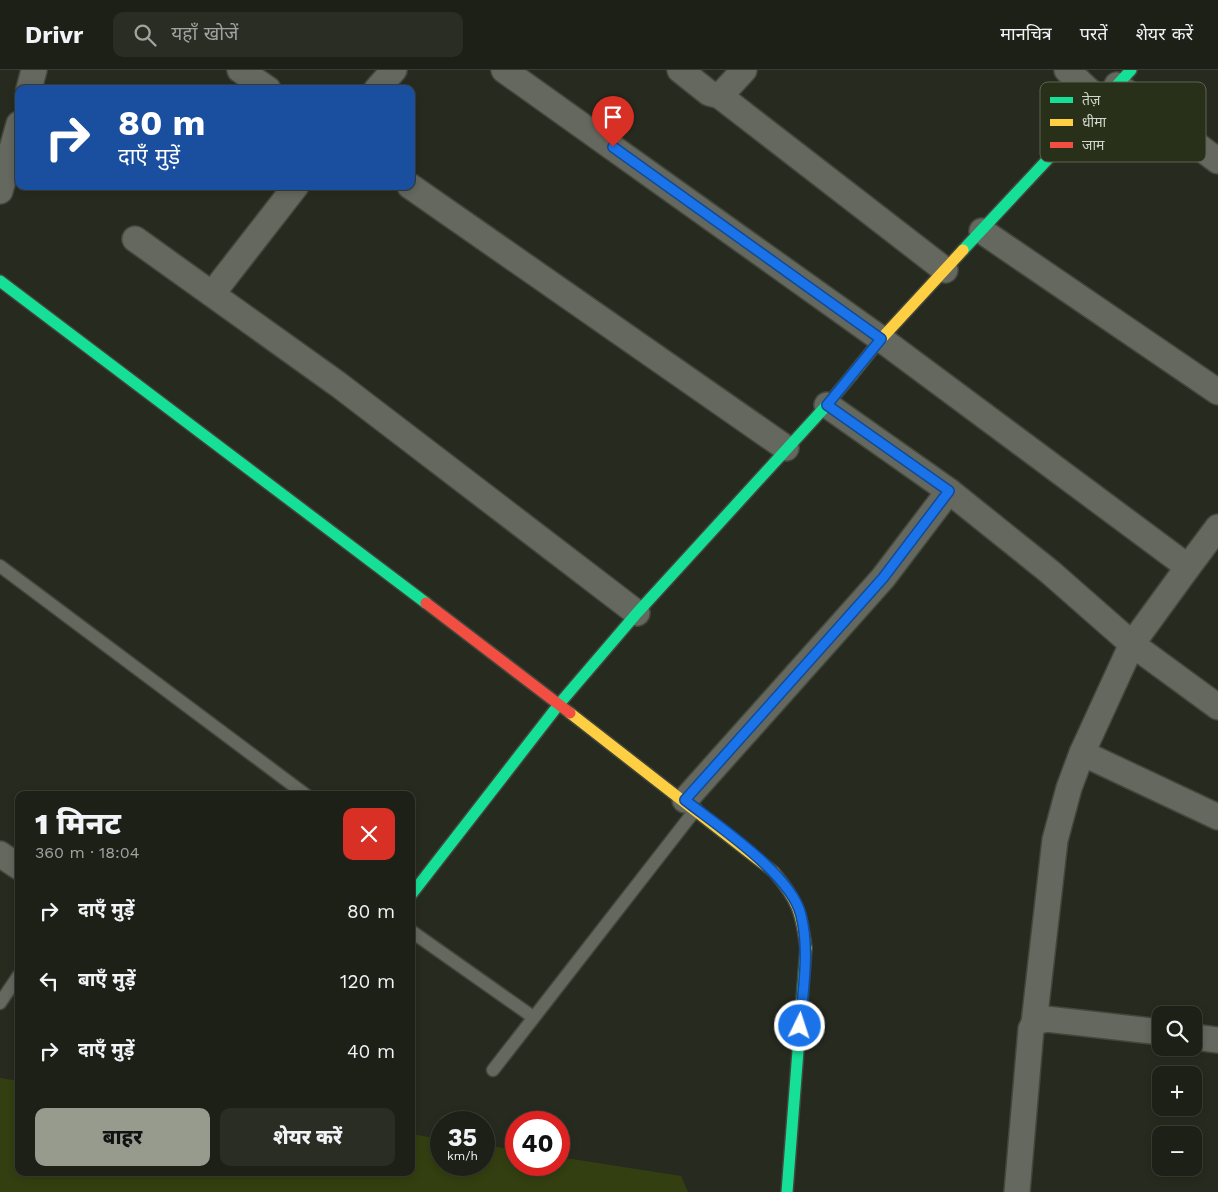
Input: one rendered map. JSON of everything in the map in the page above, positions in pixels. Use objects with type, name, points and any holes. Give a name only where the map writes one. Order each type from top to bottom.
[{"type":"street","points":[[30,85],[34,70]]},
{"type":"street","points":[[240,70],[262,85]]},
{"type":"street","points":[[381,85],[394,70]]},
{"type":"street","points":[[680,70],[708,94],[720,96],[945,270]]},
{"type":"street","points":[[720,96],[744,70]]},
{"type":"street","points":[[1066,70],[1104,82]]},
{"type":"street","points":[[517,73],[881,339],[1188,567]]},
{"type":"street","points":[[0,191],[15,138]]},
{"type":"street","points":[[1206,152],[1218,161]]},
{"type":"street","points":[[416,880],[560,703],[637,613],[827,405],[881,339],[1046,162]]},
{"type":"street","points":[[415,189],[786,448]]},
{"type":"street","points":[[212,294],[293,190]]},
{"type":"street","points":[[982,231],[1218,392]]},
{"type":"street","points":[[135,239],[339,385],[637,613]]},
{"type":"street","points":[[0,281],[217,448],[560,703],[774,872],[788,889],[801,913],[806,949],[787,1192]]},
{"type":"street","points":[[827,405],[949,491],[1050,572],[1132,644],[1218,707]]},
{"type":"street","points":[[690,804],[883,578],[949,491]]},
{"type":"street","points":[[1017,1192],[1026,1075],[1031,1029],[1034,1023],[1055,840],[1069,788],[1082,753],[1132,644],[1218,527]]},
{"type":"street","points":[[1082,753],[1218,817]]},
{"type":"street","points":[[0,854],[15,864]]},
{"type":"street","points":[[1034,1023],[1046,1019],[1152,1031]]},
{"type":"street","points":[[1202,1038],[1218,1040]]},
{"type":"lane","points":[[0,566],[301,791]]},
{"type":"lane","points":[[493,1070],[690,804]]},
{"type":"lane","points":[[415,934],[533,1018]]},
{"type":"lane","points":[[0,1003],[15,981]]},
{"type":"green space","points":[[0,1078],[15,1080],[15,1176],[415,1176],[415,1135],[430,1137],[430,1176],[495,1176],[495,1147],[505,1148],[505,1176],[570,1176],[570,1159],[681,1176],[688,1192],[0,1192]]},
{"type":"traffic: fast","points":[[1120,82],[1131,70]]},
{"type":"traffic: fast","points":[[963,250],[1045,162]]},
{"type":"traffic: fast","points":[[0,281],[426,603]]},
{"type":"traffic: fast","points":[[415,890],[560,703],[637,613],[827,405],[852,375]]},
{"type":"traffic: fast","points":[[787,1192],[806,948]]},
{"type":"traffic: slow","points":[[852,375],[881,339],[963,250]]},
{"type":"traffic: slow","points":[[570,713],[774,872],[797,907],[806,948]]},
{"type":"traffic: jam","points":[[426,603],[570,713]]},
{"type":"route","points":[[613,147],[881,339],[827,405],[949,491],[883,578],[685,800],[774,872],[788,889],[801,913],[806,949],[800,1026]]}]
